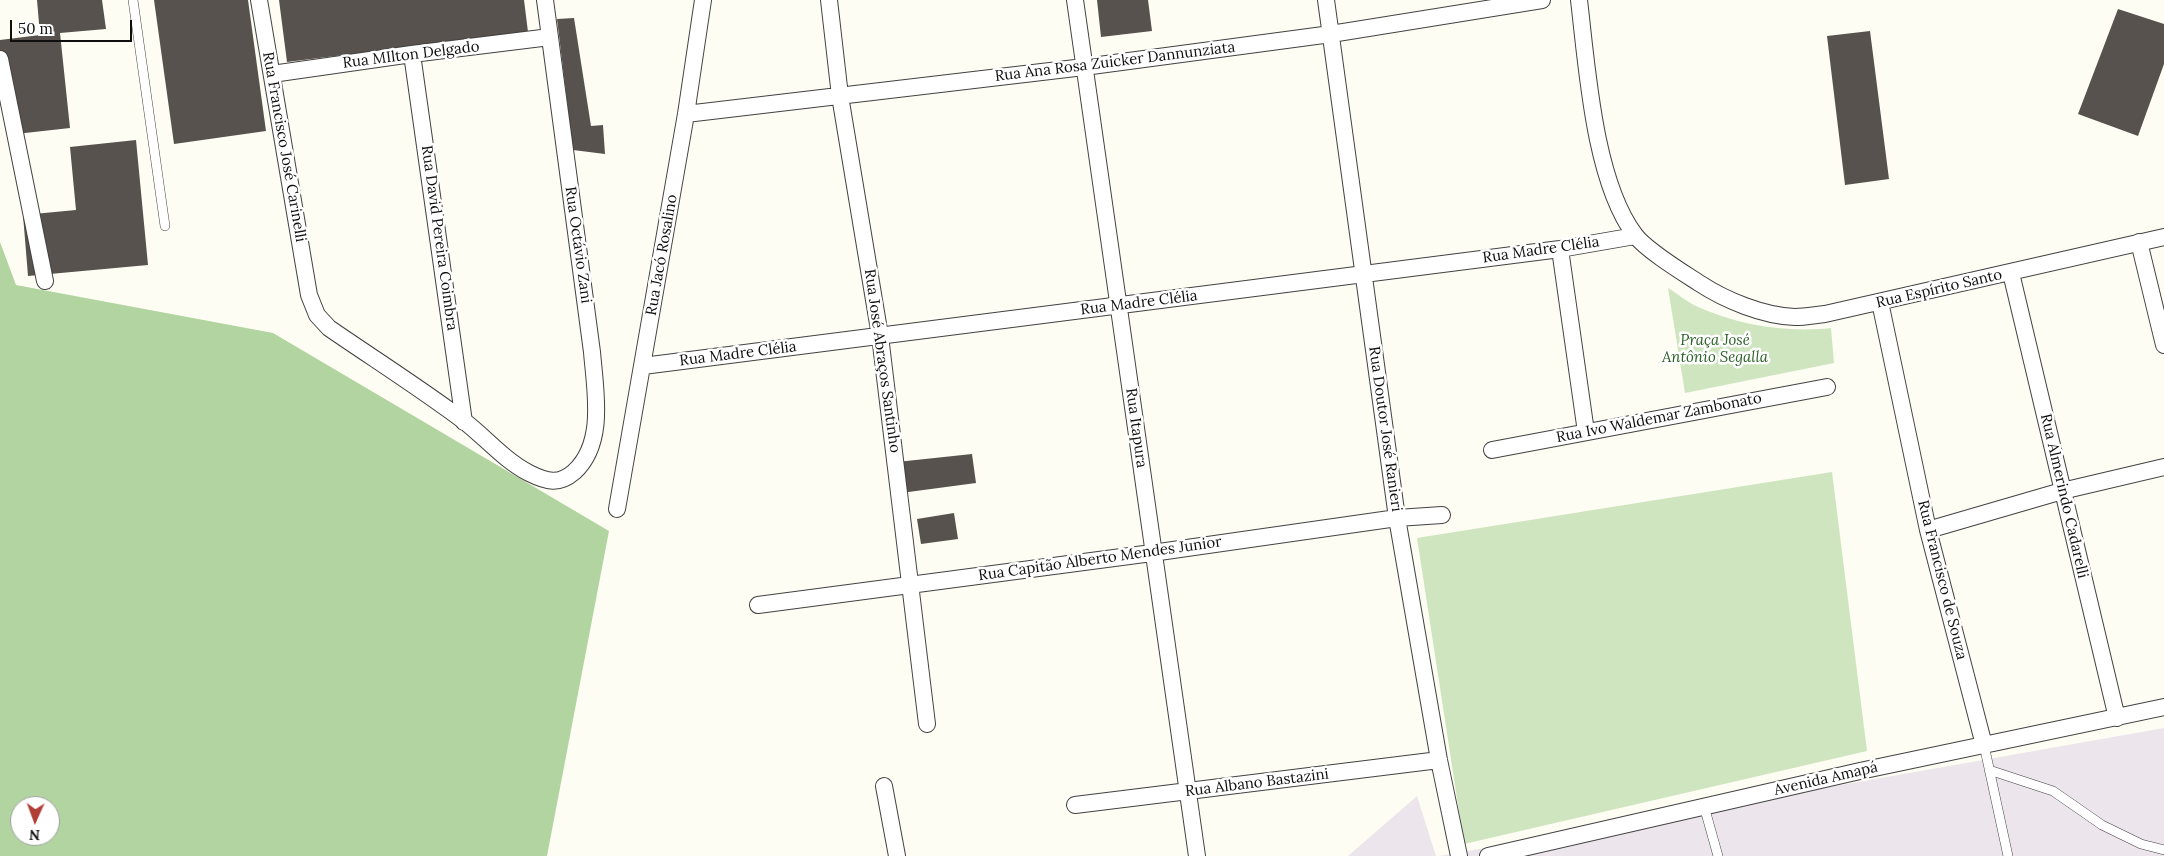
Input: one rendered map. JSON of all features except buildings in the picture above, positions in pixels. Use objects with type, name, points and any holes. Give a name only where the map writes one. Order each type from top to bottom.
[{"type":"street","name":"Rua Francisco José Carinelli","points":[[258,0],[309,295],[317,315],[329,328],[464,422],[511,462],[544,479],[565,480]]},
{"type":"street","name":"Rua Octávio Zani","points":[[545,0],[592,352],[596,402],[593,441],[578,469],[565,480]]},
{"type":"street","name":"Rua Jacó Rosalino","points":[[617,509],[686,114],[703,0]]},
{"type":"street","name":"Rua José Abraços Santinho","points":[[830,0],[840,96],[880,336],[912,585],[927,724]]},
{"type":"street","name":"Rua Itapura","points":[[1075,0],[1120,306],[1152,553],[1197,856]]},
{"type":"street","name":"Rua Doutor José Ranieri","points":[[1326,0],[1397,518],[1459,856]]},
{"type":"street","name":"Rua Ana Rosa Zuicker Dannunziata","points":[[686,114],[1331,34],[1453,7],[1542,0]]},
{"type":"street","points":[[1579,0],[1588,77],[1602,162],[1619,206],[1635,236]]},
{"type":"street","name":"Rua MIlton Delgado","points":[[272,74],[550,37]]},
{"type":"street","name":"Rua David Pereira Coimbra","points":[[412,54],[464,422]]},
{"type":"street","points":[[0,59],[45,281]]},
{"type":"street","name":"Rua Madre Clélia","points":[[643,366],[1560,249],[1635,236]]},
{"type":"street","name":"Rua Espírito Santo","points":[[1635,236],[1673,267],[1714,293],[1763,311],[1794,317],[1825,314],[1880,302],[2164,236]]},
{"type":"street","points":[[2139,242],[2164,345]]},
{"type":"street","points":[[1560,249],[1586,432]]},
{"type":"street","name":"Rua Almerindo Cadarelli","points":[[2011,273],[2117,718]]},
{"type":"street","name":"Rua Francisco de Souza","points":[[1880,302],[1928,530],[1984,745]]},
{"type":"street","name":"Rua Ivo Waldemar Zambonato","points":[[1492,450],[1827,387]]},
{"type":"street","points":[[1928,530],[2062,491],[2164,467]]},
{"type":"street","name":"Rua Capitão Alberto Mendes Junior","points":[[758,605],[1152,553],[1397,518],[1442,515]]},
{"type":"street","name":"Avenida Amapá","points":[[1488,856],[1704,806],[2164,707]]},
{"type":"street","name":"Rua Albano Bastazini","points":[[1075,805],[1440,760]]},
{"type":"street","points":[[884,786],[897,856]]},
{"type":"lane","points":[[133,0],[165,226]]},
{"type":"lane","name":"Rua Francisco de Souza","points":[[1984,745],[2008,856]]},
{"type":"lane","points":[[1989,770],[2053,791],[2102,825],[2141,844],[2164,850]]},
{"type":"lane","points":[[1704,806],[1718,856]]},
{"type":"shaded area","points":[[2164,728],[2164,856],[1439,856]]},
{"type":"shaded area","points":[[1417,796],[1436,856],[1348,856]]},
{"type":"green space","points":[[0,242],[16,285],[273,333],[609,531],[547,856],[0,856]]},
{"type":"green space","name":"Praça José Antônio Segalla","points":[[1668,288],[1690,303],[1729,319],[1780,328],[1831,328],[1834,363],[1685,393]]},
{"type":"green space","points":[[1832,472],[1867,751],[1464,844],[1417,538]]}]
